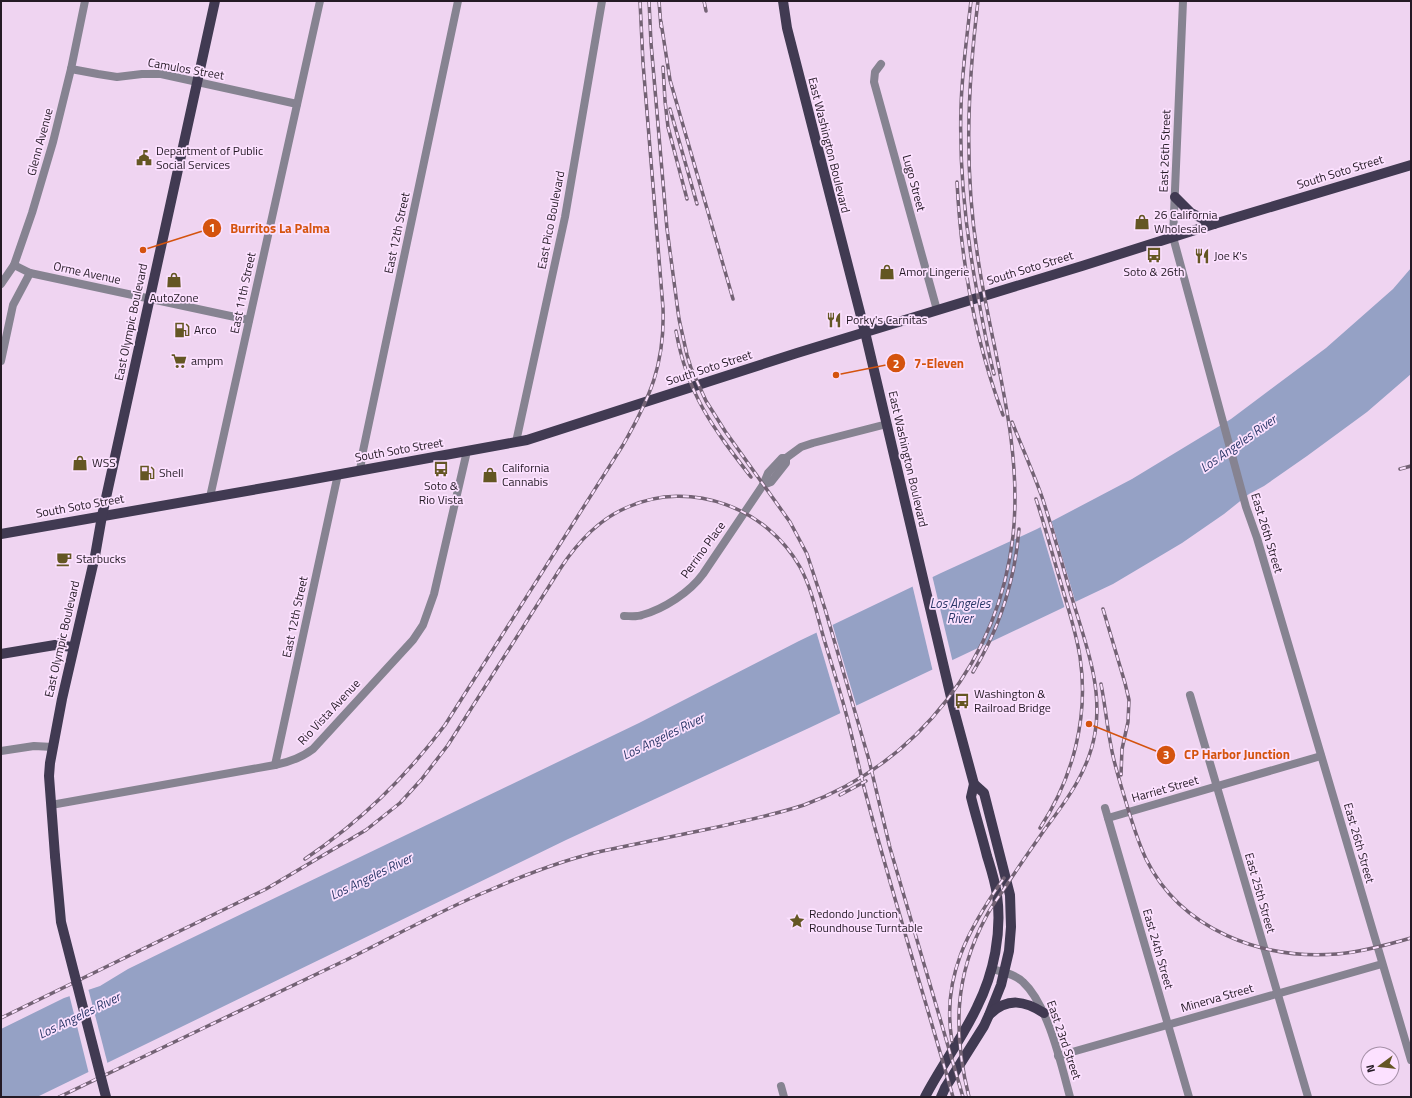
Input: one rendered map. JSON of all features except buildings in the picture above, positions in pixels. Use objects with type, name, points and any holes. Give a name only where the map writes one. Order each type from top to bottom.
[{"type":"main road","name":"East Olympic Boulevard","points":[[106,1097],[61,922],[49,776],[52,747],[73,647],[95,556],[102,516],[215,1]]},
{"type":"main road","name":"East Washington Boulevard","points":[[783,1],[786,28],[865,332],[947,680],[974,784],[971,797],[997,895],[998,930],[992,969],[977,1009],[925,1097]]},
{"type":"main road","name":"South Soto Street","points":[[1,534],[516,442],[550,433],[797,353],[1214,224],[1411,165]]},
{"type":"main road","points":[[1175,197],[1191,213],[1214,224]]},
{"type":"main road","points":[[1,654],[55,645],[73,647]]},
{"type":"main road","name":"East Washington Boulevard","points":[[940,1097],[984,1026],[989,1015],[1004,972],[1011,933],[1010,890],[984,793],[974,784]]},
{"type":"main road","points":[[989,1015],[1001,1006],[1014,1002],[1026,1004],[1044,1013]]},
{"type":"street","name":"Glenn Avenue","points":[[1,284],[14,265],[52,147],[71,69],[85,1]]},
{"type":"street","name":"East 11th Street","points":[[210,497],[320,1]]},
{"type":"street","name":"East 12th Street","points":[[360,470],[458,1]]},
{"type":"street","name":"East Pico Boulevard","points":[[516,442],[565,217],[602,1]]},
{"type":"street","name":"East 26th Street","points":[[1183,1],[1173,237],[1246,507],[1411,1060]]},
{"type":"street","name":"Lugo Street","points":[[880,64],[875,72],[874,82],[937,310]]},
{"type":"street","name":"Camulos Street","points":[[71,69],[117,76],[150,73],[297,104]]},
{"type":"street","name":"Orme Avenue","points":[[14,265],[30,273],[250,320]]},
{"type":"street","points":[[1,361],[13,305],[30,273]]},
{"type":"street","name":"Perrino Place","points":[[624,616],[642,615],[680,597],[693,587],[763,485],[771,482],[786,463],[786,458],[801,447],[816,441],[887,424]]},
{"type":"street","name":"Rio Vista Avenue","points":[[51,804],[275,765],[294,761],[313,749],[413,640],[423,625],[434,594],[467,451]]},
{"type":"street","name":"East 12th Street","points":[[275,765],[338,474]]},
{"type":"street","name":"East 25th Street","points":[[1190,695],[1308,1097]]},
{"type":"street","points":[[1,752],[34,746],[52,747]]},
{"type":"street","name":"Harriet Street","points":[[1108,818],[1321,756]]},
{"type":"street","name":"East 24th Street","points":[[1105,808],[1188,1097]]},
{"type":"street","name":"Minerva Street","points":[[1058,1056],[1382,964]]},
{"type":"street","name":"East 23rd Street","points":[[992,969],[1016,977],[1033,993],[1044,1013],[1070,1097]]},
{"type":"street","points":[[781,1086],[784,1097]]},
{"type":"water","name":"Los Angeles River","points":[[1411,268],[1411,374],[1367,412],[1307,456],[1264,486],[1249,494],[1224,514],[1182,543],[1113,584],[809,728],[566,840],[37,1097],[1,1097],[1,1029],[64,998],[100,986],[128,969],[639,723],[799,641],[1037,529],[1132,479],[1231,419],[1326,348],[1393,289]]},
{"type":"pier","points":[[1051,519],[1076,604],[1065,609],[1040,525]]},
{"type":"pier","points":[[932,575],[953,663],[933,672],[912,584]]},
{"type":"pier","points":[[832,623],[857,708],[841,715],[816,631]]},
{"type":"pier","points":[[88,988],[108,1065],[89,1074],[69,994]]},
{"type":"railway","points":[[305,859],[345,830],[381,798],[430,745],[445,725],[623,445],[648,396],[658,364],[663,328],[663,308],[643,63],[640,1]]},
{"type":"railway","points":[[649,1],[651,43],[667,229],[679,319],[687,355],[691,368],[706,401],[725,431],[790,522],[807,554],[825,609],[869,760],[890,848],[963,1097]]},
{"type":"railway","points":[[659,1],[661,27]]},
{"type":"railway","points":[[704,1],[706,11]]},
{"type":"railway","points":[[971,1],[962,94],[962,178],[974,273],[987,345],[994,374]]},
{"type":"railway","points":[[59,1097],[344,961],[453,906],[550,866],[597,852],[713,828],[804,805],[846,786],[884,762],[917,733],[947,700],[971,663],[991,623],[1005,581],[1013,536],[1015,502],[1014,468],[1010,434],[1005,400],[979,265],[971,199],[969,166],[971,68],[978,1]]},
{"type":"railway","points":[[661,22],[670,80],[733,299]]},
{"type":"railway","points":[[663,67],[668,127],[687,199]]},
{"type":"railway","points":[[670,109],[697,204]]},
{"type":"railway","points":[[957,182],[962,242],[971,300],[977,329],[993,387],[1003,415]]},
{"type":"railway","points":[[676,331],[687,374],[703,409],[713,426],[751,477]]},
{"type":"railway","points":[[969,1097],[960,1050],[959,1027],[962,983],[975,939],[990,910],[1076,784],[1088,760],[1095,733],[1097,716],[1095,682],[1087,648],[1042,497],[1012,422]]},
{"type":"railway","points":[[1400,469],[1411,466]]},
{"type":"railway","points":[[1,1018],[266,889],[366,830],[400,803],[421,780],[448,745],[560,569],[581,541],[598,525],[617,512],[652,499],[677,496],[701,498],[725,504],[748,515],[768,529],[786,546],[804,575],[814,602],[842,700],[875,830],[953,1097]]},
{"type":"railway","points":[[1036,499],[1074,628],[1080,657],[1082,680],[1080,724],[1070,768],[1052,809],[1040,828]]},
{"type":"railway","points":[[973,672],[991,638],[1005,603],[1014,566],[1019,529]]},
{"type":"railway","points":[[1103,609],[1129,700],[1128,722],[1122,749],[1121,775]]},
{"type":"railway","points":[[1101,684],[1117,773],[1137,837],[1146,859],[1161,884],[1180,905],[1202,922],[1226,935],[1253,945],[1280,952],[1309,955],[1356,952],[1411,938]]},
{"type":"railway","points":[[840,795],[866,781]]},
{"type":"railway","points":[[952,1041],[950,1018],[954,974],[969,935],[1004,878]]},
{"type":"place","name":"Department of Public Social Services","points":[[144,158]]},
{"type":"place","name":"26 California Wholesale","points":[[1142,222]]},
{"type":"place","name":"Burritos La Palma","points":[[143,250]]},
{"type":"place","name":"Soto & 26th","points":[[1154,255]]},
{"type":"place","name":"Joe K's","points":[[1202,256]]},
{"type":"place","name":"Amor Lingerie","points":[[887,272]]},
{"type":"place","name":"AutoZone","points":[[174,280]]},
{"type":"place","name":"Porky's Carnitas","points":[[834,320]]},
{"type":"place","name":"Arco","points":[[182,330]]},
{"type":"place","name":"ampm","points":[[179,361]]},
{"type":"place","name":"7-Eleven","points":[[836,375]]},
{"type":"place","name":"WSS","points":[[80,463]]},
{"type":"place","name":"Soto & Rio Vista","points":[[441,469]]},
{"type":"place","name":"Shell","points":[[147,473]]},
{"type":"place","name":"California Cannabis","points":[[490,475]]},
{"type":"place","name":"Starbucks","points":[[64,559]]},
{"type":"place","name":"Washington & Railroad Bridge","points":[[962,701]]},
{"type":"place","name":"CP Harbor Junction","points":[[1089,724]]},
{"type":"place","name":"Redondo Junction Roundhouse Turntable","points":[[797,921]]}]
